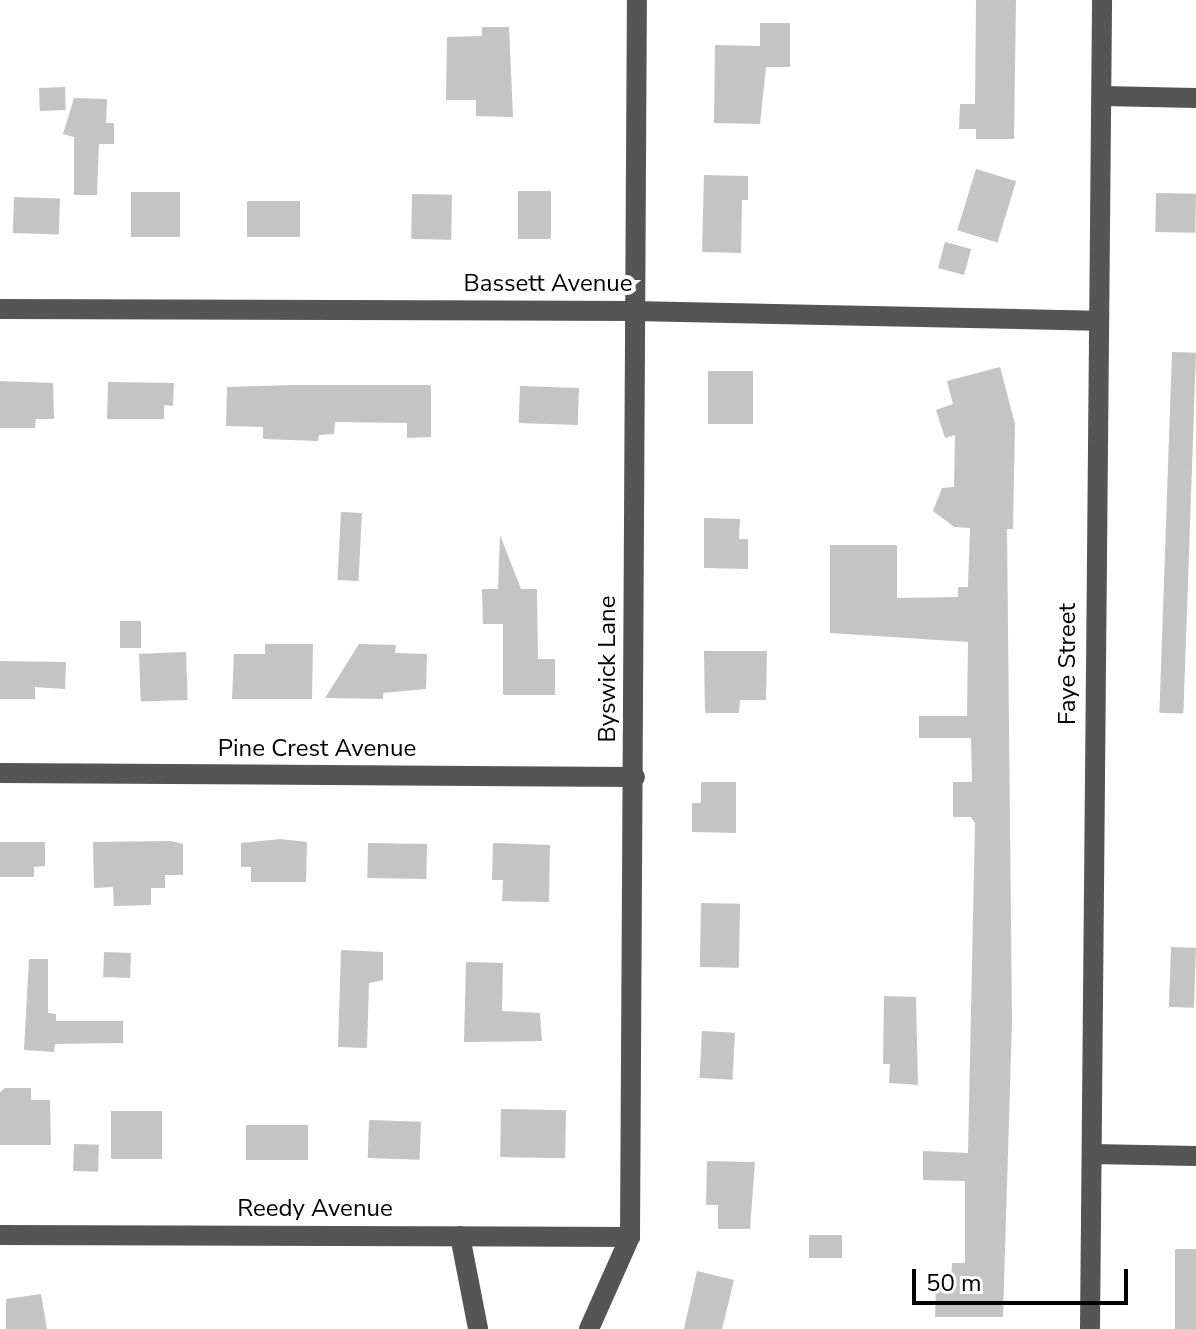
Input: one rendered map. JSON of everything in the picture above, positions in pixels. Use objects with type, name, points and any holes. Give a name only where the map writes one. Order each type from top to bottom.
[{"type":"street","name":"Byswick Lane","points":[[589,1329],[600,1313],[630,1237],[637,0]]},
{"type":"street","name":"Faye Street","points":[[1090,1329],[1096,321],[1102,0]]},
{"type":"street","points":[[1102,96],[1196,98]]},
{"type":"street","name":"Bassett Avenue","points":[[0,309],[633,311],[1096,321]]},
{"type":"street","name":"Pine Crest Avenue","points":[[0,773],[635,777]]},
{"type":"street","points":[[1092,1154],[1196,1156]]},
{"type":"street","name":"Reedy Avenue","points":[[0,1235],[630,1237]]},
{"type":"street","points":[[460,1236],[478,1329]]},
{"type":"building","points":[[976,0],[1016,0],[1014,139],[976,139],[976,129],[959,129],[960,104],[975,104]]},
{"type":"building","points":[[760,23],[790,23],[790,67],[766,67],[760,124],[714,123],[715,45],[760,46]]},
{"type":"building","points":[[482,27],[509,27],[513,117],[476,116],[476,100],[446,100],[447,37],[482,36]]},
{"type":"building","points":[[65,87],[66,110],[40,111],[39,88]]},
{"type":"building","points":[[74,98],[107,99],[106,123],[114,123],[114,144],[99,144],[97,195],[74,195],[74,137],[63,134]]},
{"type":"building","points":[[976,169],[1016,181],[997,242],[957,230]]},
{"type":"building","points":[[704,175],[748,176],[748,200],[742,200],[741,253],[702,252]]},
{"type":"building","points":[[518,191],[551,191],[551,239],[518,239]]},
{"type":"building","points":[[131,192],[180,192],[180,237],[131,237]]},
{"type":"building","points":[[1156,193],[1196,194],[1195,233],[1155,232]]},
{"type":"building","points":[[412,194],[452,195],[451,240],[411,239]]},
{"type":"building","points":[[14,197],[60,199],[59,235],[13,233]]},
{"type":"building","points":[[247,201],[300,201],[300,237],[247,237]]},
{"type":"building","points":[[945,242],[971,249],[964,275],[938,268]]},
{"type":"building","points":[[1172,352],[1196,353],[1183,714],[1159,713]]},
{"type":"building","points":[[1000,367],[1015,424],[1013,529],[1007,529],[1012,1021],[1003,1317],[935,1317],[936,1285],[951,1285],[952,1263],[965,1263],[965,1181],[923,1180],[923,1151],[968,1153],[975,823],[971,817],[953,817],[953,782],[972,782],[971,738],[919,738],[919,716],[967,716],[968,642],[830,633],[830,545],[897,545],[897,598],[958,597],[958,587],[968,587],[970,528],[954,527],[933,511],[942,488],[954,487],[955,435],[945,438],[936,410],[953,404],[947,381]]},
{"type":"building","points":[[708,371],[753,371],[753,424],[708,424]]},
{"type":"building","points":[[0,381],[53,383],[54,419],[36,419],[35,428],[0,428]]},
{"type":"building","points":[[108,382],[174,383],[173,406],[164,405],[164,419],[107,419]]},
{"type":"building","points":[[431,385],[431,437],[407,438],[407,423],[335,422],[334,434],[319,435],[318,441],[263,439],[263,427],[226,426],[227,387]]},
{"type":"building","points":[[520,386],[579,388],[578,425],[519,423]]},
{"type":"building","points":[[341,512],[362,513],[358,581],[337,580]]},
{"type":"building","points":[[704,518],[740,519],[739,539],[748,539],[748,569],[704,568]]},
{"type":"building","points":[[500,535],[521,589],[537,589],[538,659],[555,659],[555,695],[503,695],[503,624],[483,624],[482,589],[498,589]]},
{"type":"building","points":[[120,621],[141,621],[141,648],[120,648]]},
{"type":"building","points":[[265,644],[313,644],[312,699],[232,699],[234,654],[265,654]]},
{"type":"building","points":[[359,644],[396,645],[395,653],[427,654],[426,689],[383,693],[383,699],[325,698]]},
{"type":"building","points":[[704,651],[767,651],[766,700],[740,700],[739,713],[705,713]]},
{"type":"building","points":[[186,652],[188,700],[141,702],[139,654]]},
{"type":"building","points":[[0,661],[66,662],[65,689],[35,687],[35,699],[0,699]]},
{"type":"building","points":[[701,782],[736,782],[736,833],[692,832],[692,803],[701,803]]},
{"type":"building","points":[[280,839],[307,842],[306,882],[251,882],[251,867],[241,867],[241,843]]},
{"type":"building","points":[[171,841],[183,844],[183,875],[165,875],[165,888],[151,888],[151,905],[114,906],[113,887],[94,888],[93,842]]},
{"type":"building","points":[[0,842],[45,842],[45,866],[34,867],[34,877],[0,877]]},
{"type":"building","points":[[368,843],[427,844],[426,879],[367,878]]},
{"type":"building","points":[[493,843],[550,845],[549,902],[502,901],[503,880],[492,880]]},
{"type":"building","points":[[701,903],[740,904],[739,968],[700,967]]},
{"type":"building","points":[[1171,947],[1196,948],[1194,1008],[1169,1007]]},
{"type":"building","points":[[341,950],[383,952],[383,980],[369,983],[367,1048],[338,1047]]},
{"type":"building","points":[[104,952],[131,953],[130,978],[103,977]]},
{"type":"building","points":[[29,959],[48,959],[48,1013],[56,1014],[56,1021],[123,1021],[123,1043],[55,1044],[54,1052],[24,1050]]},
{"type":"building","points":[[466,962],[503,963],[502,1011],[540,1013],[542,1041],[464,1042]]},
{"type":"building","points":[[884,996],[916,997],[918,1085],[889,1083],[890,1064],[883,1064]]},
{"type":"building","points":[[702,1031],[735,1033],[732,1080],[700,1078]]},
{"type":"building","points":[[5,1088],[31,1088],[31,1100],[50,1100],[51,1145],[0,1145],[0,1092]]},
{"type":"building","points":[[501,1109],[566,1110],[565,1158],[500,1157]]},
{"type":"building","points":[[111,1111],[162,1111],[162,1159],[111,1159]]},
{"type":"building","points":[[369,1120],[421,1122],[420,1160],[368,1158]]},
{"type":"building","points":[[246,1125],[308,1125],[308,1160],[246,1160]]},
{"type":"building","points":[[74,1144],[99,1145],[98,1172],[73,1171]]},
{"type":"building","points":[[707,1161],[755,1162],[750,1229],[718,1229],[718,1205],[706,1205]]},
{"type":"building","points":[[809,1235],[842,1235],[842,1258],[809,1258]]},
{"type":"building","points":[[1175,1249],[1196,1249],[1196,1329],[1175,1329]]},
{"type":"building","points":[[697,1271],[734,1280],[722,1329],[684,1329]]},
{"type":"building","points":[[41,1294],[47,1329],[6,1329],[6,1299]]}]
